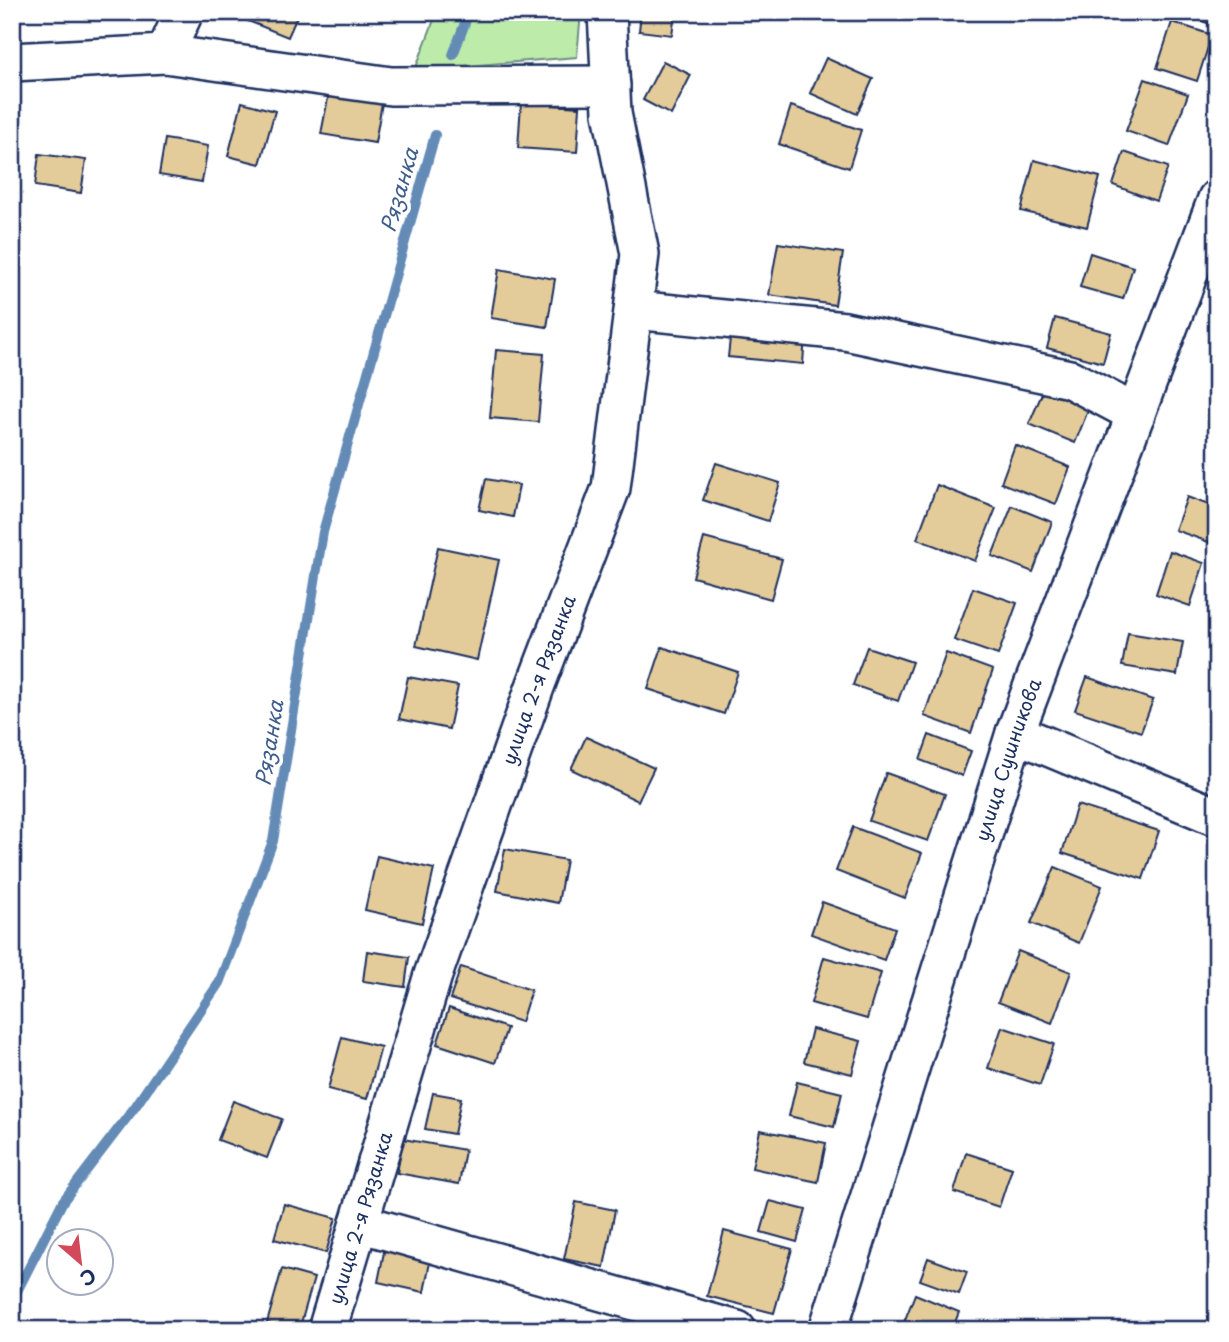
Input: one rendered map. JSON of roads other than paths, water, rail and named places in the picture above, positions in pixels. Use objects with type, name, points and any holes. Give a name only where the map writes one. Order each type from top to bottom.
[{"type":"street","points":[[165,54],[184,12]]},
{"type":"street","name":"улица 2-я Рязанка","points":[[327,1330],[433,975],[535,687],[611,488],[640,254],[612,113],[607,12]]},
{"type":"street","points":[[12,62],[165,54],[391,86],[611,85]]},
{"type":"street","name":"улица Сушникова","points":[[828,1330],[1015,733],[1217,199]]},
{"type":"street","points":[[634,310],[845,331],[1070,379],[1136,414]]},
{"type":"street","points":[[1015,733],[1217,817]]},
{"type":"street","points":[[359,1223],[737,1330]]},
{"type":"waterway","name":"Рязанка","points":[[453,55],[469,12]]},
{"type":"waterway","name":"Рязанка","points":[[12,1301],[63,1201],[135,1107],[219,983],[273,841],[323,532],[435,135]]}]
